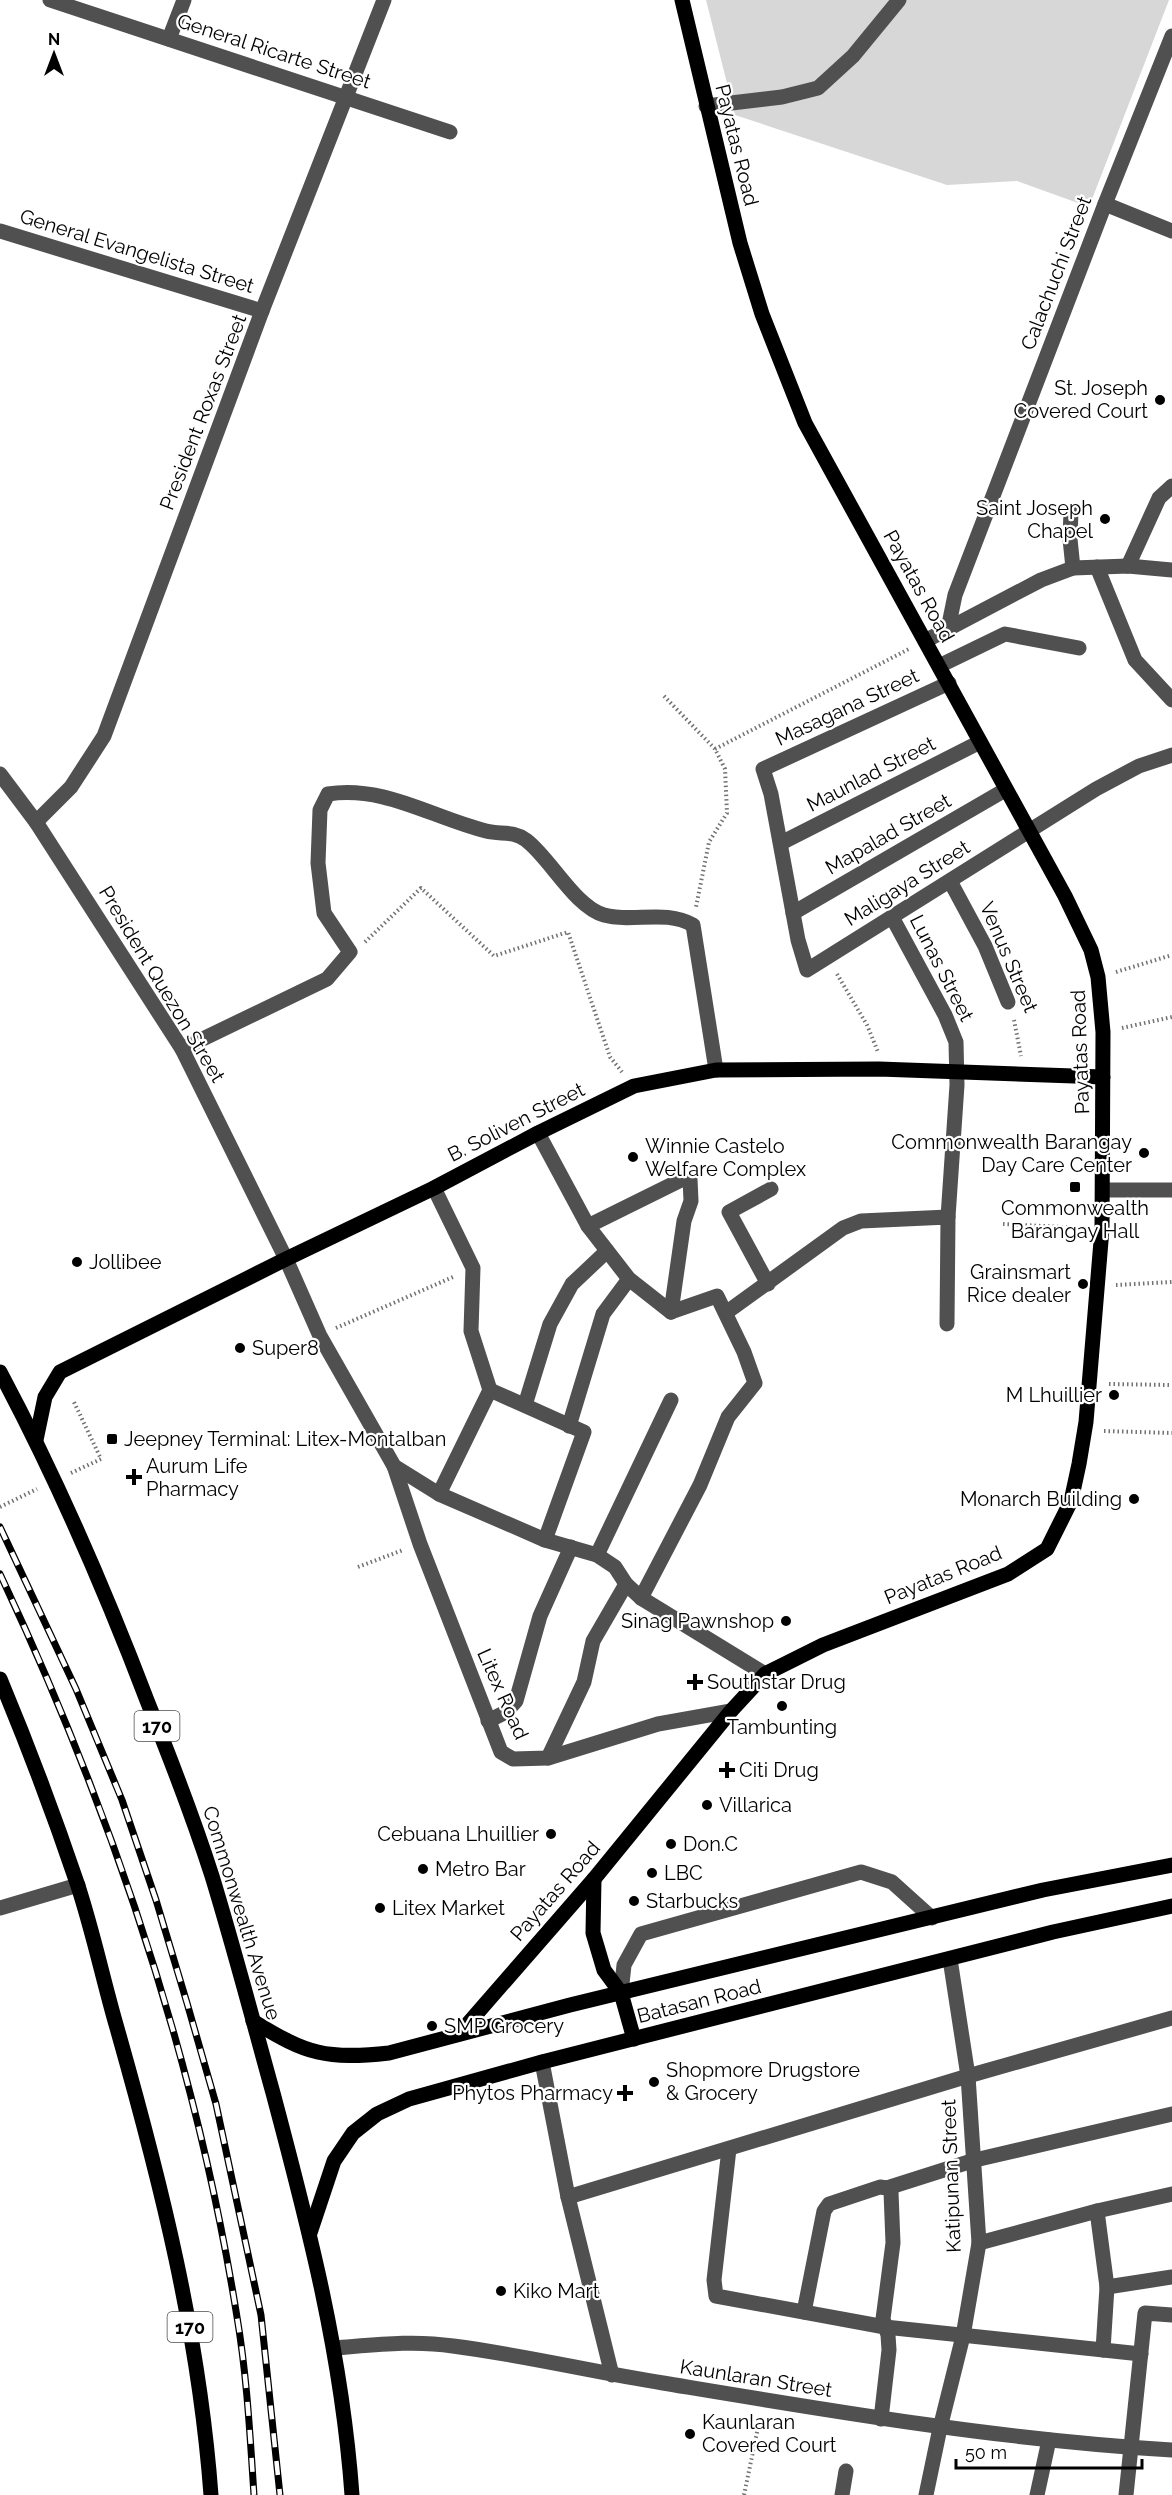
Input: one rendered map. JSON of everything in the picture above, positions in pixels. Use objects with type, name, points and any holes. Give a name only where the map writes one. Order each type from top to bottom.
[{"type":"main road","name":"Payatas Road","points":[[459,2034],[594,1879],[731,1711],[765,1674],[823,1645],[1008,1574],[1047,1549],[1071,1501],[1085,1431],[1099,1285],[1103,1190],[1103,1032],[1098,977],[1091,950],[1065,896],[805,423],[762,314],[740,243],[682,0]]},
{"type":"main road","name":"B. Soliven Street","points":[[36,1440],[45,1397],[60,1372],[286,1258],[434,1188],[634,1086],[716,1070],[879,1069],[1103,1077]]},
{"type":"main road","name":"Commonwealth Avenue","points":[[0,1372],[36,1440],[91,1560],[176,1773],[211,1873],[310,2233],[335,2348],[352,2495]]},
{"type":"main road","name":"170","points":[[0,1679],[78,1885],[155,2162],[185,2297],[207,2438],[211,2495]]},
{"type":"main road","name":"Batasan Road","points":[[253,2021],[300,2047],[326,2055],[359,2056],[389,2053],[621,1993],[1043,1890],[1172,1865]]},
{"type":"main road","points":[[594,1879],[593,1933],[604,1970],[621,1993],[634,2039]]},
{"type":"main road","name":"Batasan Road","points":[[310,2233],[334,2161],[353,2133],[377,2114],[409,2099],[542,2062],[1053,1932],[1172,1906]]},
{"type":"street","name":"General Ricarte Street","points":[[50,0],[450,132]]},
{"type":"street","points":[[169,39],[184,0]]},
{"type":"street","name":"President Roxas Street","points":[[36,822],[71,787],[104,736],[262,312],[384,0]]},
{"type":"street","points":[[706,106],[782,97],[818,88],[853,56],[899,0]]},
{"type":"street","name":"Calachuchi Street","points":[[948,629],[956,595],[1105,204],[1172,36]]},
{"type":"street","points":[[1105,204],[1172,231]]},
{"type":"street","name":"General Evangelista Street","points":[[0,231],[262,312]]},
{"type":"street","points":[[1128,566],[1159,498],[1172,486]]},
{"type":"street","points":[[1071,511],[1070,539],[1073,568]]},
{"type":"street","points":[[926,641],[1041,580],[1073,568],[1128,566],[1172,570]]},
{"type":"street","points":[[1097,567],[1135,660],[1172,700]]},
{"type":"street","points":[[939,666],[1005,634],[1079,648]]},
{"type":"street","name":"Masagana Street","points":[[781,843],[771,794],[763,769],[949,683]]},
{"type":"street","name":"Maunlad Street","points":[[781,843],[980,742]]},
{"type":"street","name":"Maligaya Street","points":[[793,913],[807,970],[1116,777],[1139,766],[1172,755]]},
{"type":"street","name":"President Quezon Street","points":[[0,774],[36,822],[182,1049],[286,1258],[320,1336]]},
{"type":"street","name":"Mapalad Street","points":[[793,913],[1005,790]]},
{"type":"street","points":[[182,1049],[327,979],[350,952],[324,913],[318,863],[320,810],[328,794],[346,791],[373,793],[488,832],[512,832],[526,840],[589,908],[604,915],[681,918],[693,925],[716,1070]]},
{"type":"street","points":[[781,843],[793,913]]},
{"type":"street","name":"Venus Street","points":[[950,880],[986,946],[1008,1002]]},
{"type":"street","name":"Lunas Street","points":[[892,917],[956,1042],[958,1072],[948,1217],[947,1324]]},
{"type":"street","points":[[538,1133],[588,1227],[630,1280],[671,1312]]},
{"type":"street","points":[[588,1227],[645,1196],[686,1178],[690,1179],[692,1201],[684,1221],[671,1312]]},
{"type":"street","points":[[434,1188],[473,1268],[471,1331],[489,1390],[439,1494]]},
{"type":"street","points":[[768,1284],[729,1212],[771,1189]]},
{"type":"street","points":[[1103,1190],[1172,1190]]},
{"type":"street","points":[[727,1312],[843,1228],[861,1221],[948,1217]]},
{"type":"street","points":[[525,1405],[549,1324],[572,1284],[607,1251]]},
{"type":"street","points":[[569,1426],[603,1314],[630,1280]]},
{"type":"street","points":[[642,1598],[700,1485],[728,1417],[755,1383],[727,1312],[717,1296],[671,1312]]},
{"type":"street","name":"Litex Road","points":[[320,1336],[394,1466],[420,1544],[501,1752],[513,1759],[548,1758],[658,1724],[731,1711]]},
{"type":"street","points":[[489,1390],[584,1432],[545,1540]]},
{"type":"street","points":[[597,1555],[671,1400]]},
{"type":"street","points":[[394,1466],[439,1494],[545,1540],[597,1555],[615,1567],[626,1584],[642,1598],[765,1674]]},
{"type":"street","points":[[488,1721],[506,1712],[516,1701],[540,1616],[571,1547]]},
{"type":"street","points":[[548,1758],[584,1682],[593,1641],[626,1584]]},
{"type":"street","points":[[621,1993],[624,1965],[642,1934],[861,1872],[892,1882],[932,1918]]},
{"type":"street","points":[[0,1908],[78,1885]]},
{"type":"street","name":"Katipunan Street","points":[[926,2495],[963,2336],[979,2243],[968,2076],[950,1959]]},
{"type":"street","points":[[567,2197],[968,2076],[1172,2018]]},
{"type":"street","points":[[542,2062],[567,2197],[612,2375]]},
{"type":"street","points":[[804,2312],[824,2211],[829,2204],[975,2160],[1172,2114]]},
{"type":"street","points":[[729,2149],[714,2280],[716,2296],[885,2327],[1141,2354]]},
{"type":"street","points":[[881,2419],[889,2350],[888,2335],[883,2319],[893,2243],[891,2192],[887,2188]]},
{"type":"street","points":[[979,2243],[1097,2211],[1172,2194]]},
{"type":"street","points":[[1097,2211],[1107,2287],[1103,2350]]},
{"type":"street","points":[[1107,2287],[1172,2277]]},
{"type":"street","points":[[1126,2495],[1145,2313],[1172,2315]]},
{"type":"street","name":"Kaunlaran Street","points":[[335,2348],[403,2343],[452,2345],[612,2375],[940,2428],[1172,2450]]},
{"type":"street","points":[[1037,2495],[1049,2440]]},
{"type":"street","points":[[842,2495],[846,2471]]},
{"type":"path","points":[[715,749],[926,641]]},
{"type":"path","points":[[664,696],[715,749],[725,769],[728,813],[710,842],[693,925]]},
{"type":"path","points":[[350,952],[371,938],[421,888],[494,956],[568,932],[609,1057],[634,1086]]},
{"type":"path","points":[[1098,977],[1155,962],[1172,955]]},
{"type":"path","points":[[827,958],[867,1025],[878,1053]]},
{"type":"path","name":"Venus Street","points":[[1008,1002],[1021,1053]]},
{"type":"path","points":[[1103,1032],[1172,1017]]},
{"type":"path","points":[[1003,1224],[1102,1229]]},
{"type":"path","points":[[320,1336],[473,1268]]},
{"type":"path","points":[[1099,1285],[1172,1282]]},
{"type":"path","points":[[1090,1384],[1170,1385]]},
{"type":"path","points":[[73,1400],[101,1459]]},
{"type":"path","points":[[1085,1431],[1172,1433]]},
{"type":"path","points":[[358,1567],[420,1544]]},
{"type":"path","points":[[744,2495],[764,2400]]},
{"type":"shaded area","points":[[706,0],[1169,0],[1089,207],[1017,181],[947,185],[735,115]]},
{"type":"railway","points":[[0,1527],[76,1689],[122,1800],[156,1900],[187,2003],[216,2104],[261,2315],[280,2495]]},
{"type":"railway","points":[[0,1574],[78,1754],[113,1845],[145,1938],[173,2031],[220,2221],[237,2317],[246,2384],[254,2495]]},
{"type":"place","name":"St. Joseph Covered Court","points":[[1160,400]]},
{"type":"place","name":"Saint Joseph Chapel","points":[[1105,519]]},
{"type":"place","name":"Commonwealth Barangay Day Care Center","points":[[1144,1153]]},
{"type":"place","name":"Winnie Castelo Welfare Complex","points":[[633,1157]]},
{"type":"place","name":"Commonwealth Barangay Hall","points":[[1075,1187]]},
{"type":"place","name":"Jollibee","points":[[77,1262]]},
{"type":"place","name":"Grainsmart Rice dealer","points":[[1083,1284]]},
{"type":"place","name":"Super8","points":[[240,1348]]},
{"type":"place","name":"M Lhuillier","points":[[1114,1395]]},
{"type":"place","name":"Jeepney Terminal: Litex-Montalban","points":[[112,1439]]},
{"type":"place","name":"Aurum Life Pharmacy","points":[[134,1477]]},
{"type":"place","name":"Monarch Building","points":[[1134,1499]]},
{"type":"place","name":"Sinag Pawnshop","points":[[786,1621]]},
{"type":"place","name":"Southstar Drug","points":[[695,1682]]},
{"type":"place","name":"Tambunting","points":[[782,1706]]},
{"type":"place","name":"Citi Drug","points":[[727,1770]]},
{"type":"place","name":"Villarica","points":[[707,1805]]},
{"type":"place","name":"Cebuana Lhuillier","points":[[551,1834]]},
{"type":"place","name":"Don.C","points":[[671,1844]]},
{"type":"place","name":"Metro Bar","points":[[423,1869]]},
{"type":"place","name":"LBC","points":[[652,1873]]},
{"type":"place","name":"Starbucks","points":[[634,1901]]},
{"type":"place","name":"Litex Market","points":[[380,1908]]},
{"type":"place","name":"SMP Grocery","points":[[432,2026]]},
{"type":"place","name":"Shopmore Drugstore & Grocery","points":[[654,2082]]},
{"type":"place","name":"Phytos Pharmacy","points":[[625,2093]]},
{"type":"place","name":"Kiko Mart","points":[[501,2291]]},
{"type":"place","name":"Kaunlaran Covered Court","points":[[690,2434]]}]
